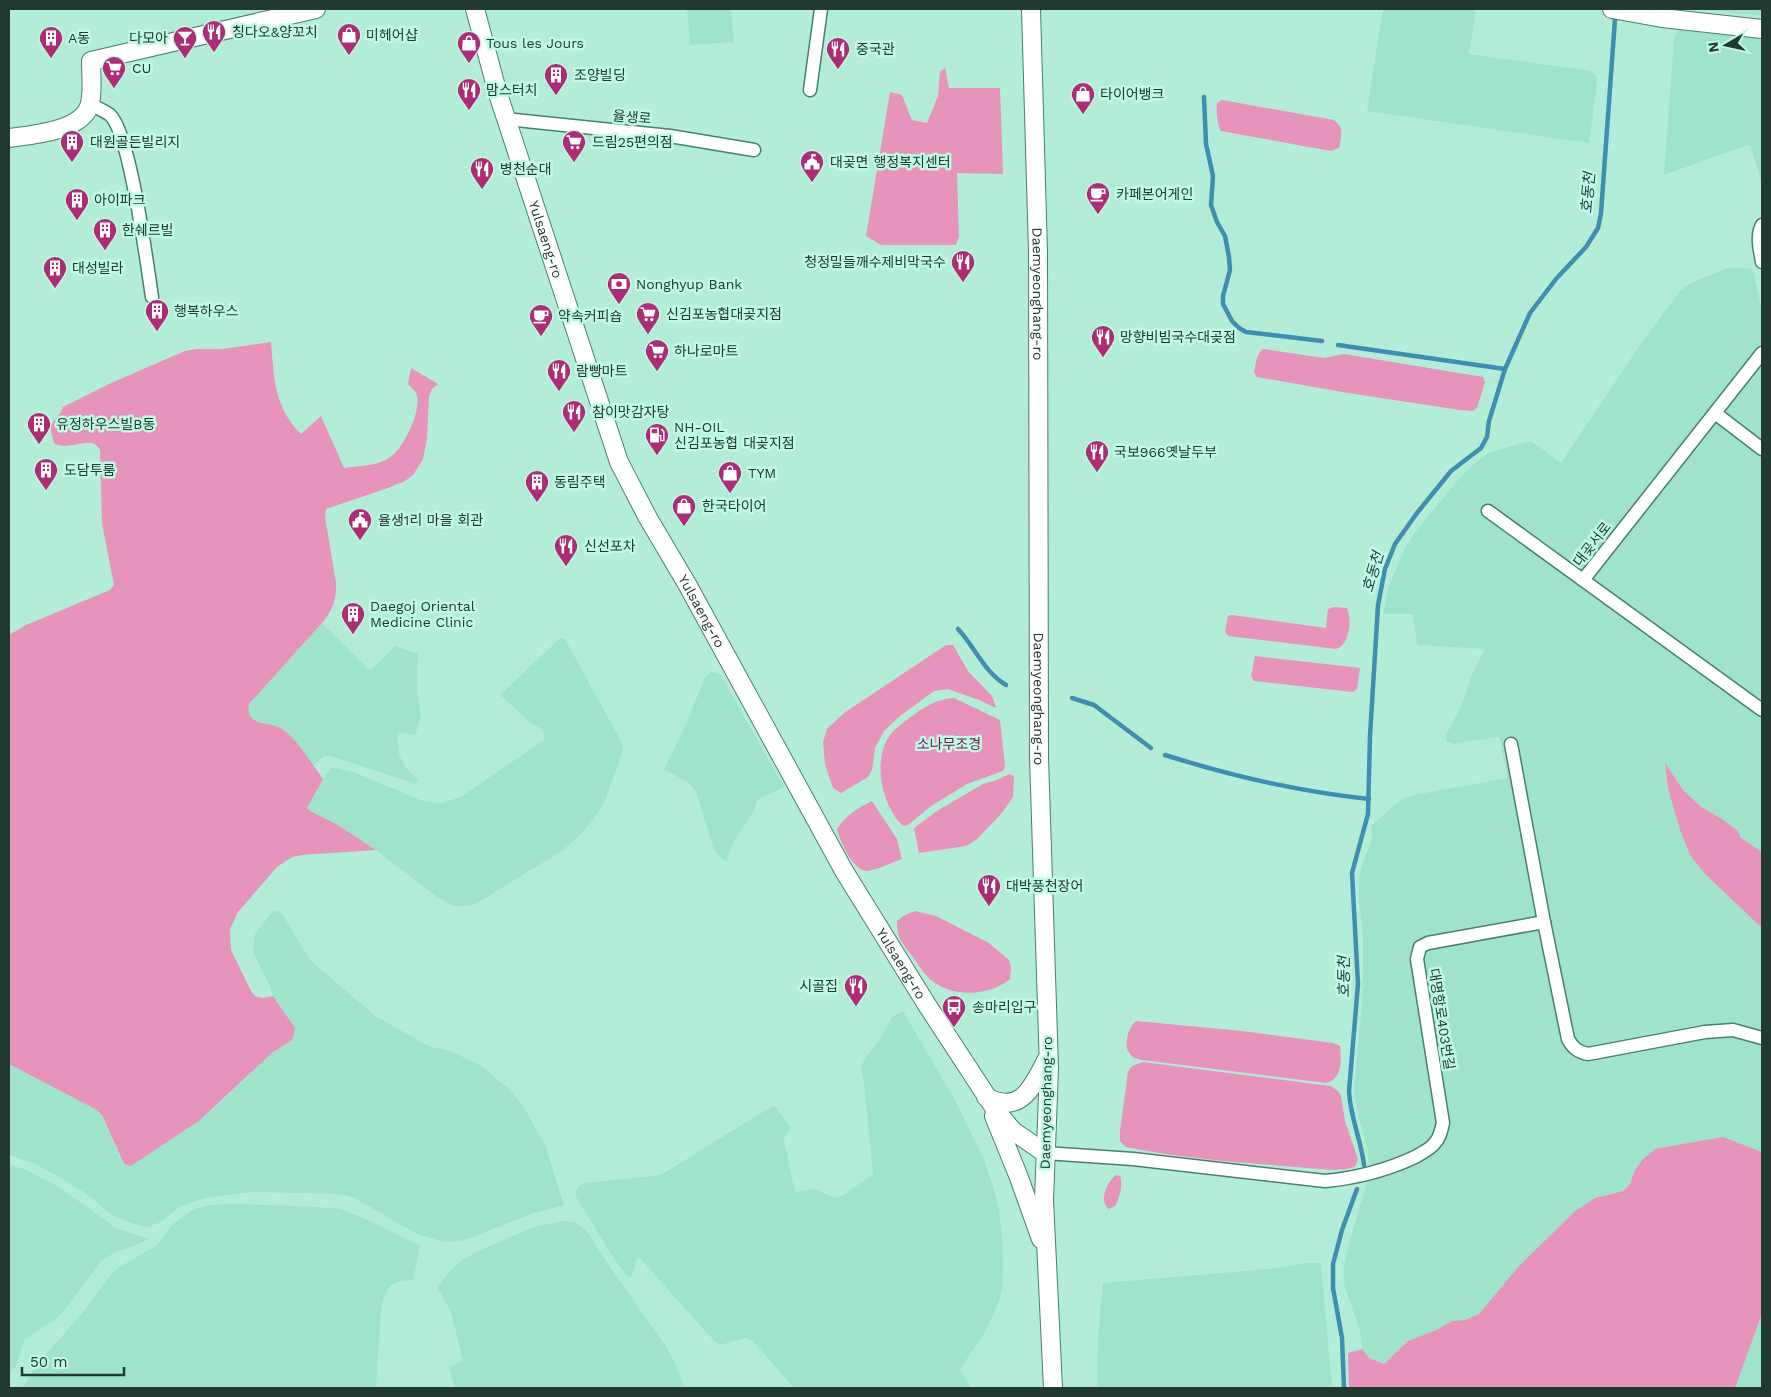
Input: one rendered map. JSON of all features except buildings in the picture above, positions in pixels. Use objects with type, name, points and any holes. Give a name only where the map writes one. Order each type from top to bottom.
[{"type":"street","points":[[9,138],[62,128],[78,120],[86,112],[90,104],[91,61],[316,9]]},
{"type":"street","name":"Yulsaeng-ro","points":[[475,9],[498,94],[619,462],[648,518],[687,584],[844,870],[986,1097],[1013,1132],[1045,1153]]},
{"type":"street","points":[[810,90],[821,9]]},
{"type":"street","name":"Daemyeonghang-ro","points":[[1031,9],[1038,252],[1039,757],[1048,1056],[1044,1200],[1053,1388]]},
{"type":"street","points":[[1612,9],[1662,18],[1762,29]]},
{"type":"street","points":[[90,104],[111,116],[121,135],[131,173],[152,297]]},
{"type":"street","name":"율생로","points":[[506,119],[670,136],[754,150]]},
{"type":"street","points":[[1762,225],[1759,245],[1762,262]]},
{"type":"street","name":"대곶서로","points":[[1762,353],[1583,580],[1762,710]]},
{"type":"street","points":[[1715,413],[1762,449]]},
{"type":"street","points":[[1488,511],[1583,580]]},
{"type":"street","points":[[1511,744],[1544,922],[1568,1039],[1573,1047],[1580,1052],[1588,1054],[1705,1032],[1733,1030],[1762,1038]]},
{"type":"street","name":"대명항로403번길","points":[[1045,1153],[1133,1159],[1325,1181],[1354,1178],[1396,1166],[1434,1145],[1440,1136],[1443,1123],[1417,959],[1420,947],[1428,943],[1544,922]]},
{"type":"street","points":[[986,1097],[996,1102],[1005,1103],[1020,1100],[1032,1086],[1048,1056]]},
{"type":"street","points":[[986,1097],[1018,1175],[1046,1254]]},
{"type":"shaded area","points":[[687,9],[731,9],[734,42],[690,45]]},
{"type":"shaded area","points":[[1383,9],[1476,9],[1469,54],[1591,71],[1596,76],[1597,83],[1589,143],[1367,111]]},
{"type":"shaded area","points":[[1697,9],[1762,9],[1762,16]]},
{"type":"shaded area","points":[[1678,30],[1762,38],[1762,184],[1751,147],[1747,145],[1664,175],[1674,39]]},
{"type":"shaded area","points":[[1728,268],[1753,269],[1762,306],[1762,852],[1741,838],[1737,831],[1722,819],[1700,806],[1683,790],[1665,765],[1668,788],[1680,830],[1690,855],[1705,874],[1762,928],[1762,1152],[1746,1147],[1655,1149],[1642,1160],[1634,1172],[1630,1184],[1623,1191],[1595,1198],[1575,1211],[1519,1266],[1479,1314],[1465,1320],[1452,1321],[1436,1330],[1408,1341],[1384,1364],[1369,1358],[1362,1349],[1360,1330],[1345,1288],[1343,1272],[1367,1182],[1369,1166],[1367,1148],[1354,1090],[1362,1003],[1363,934],[1359,900],[1361,868],[1372,839],[1371,826],[1402,799],[1414,795],[1507,778],[1501,743],[1498,737],[1453,744],[1446,741],[1447,733],[1461,707],[1472,675],[1485,649],[1417,645],[1413,614],[1383,614],[1389,586],[1404,550],[1416,531],[1458,480],[1475,463],[1490,452],[1531,441],[1561,463],[1642,342],[1680,291],[1693,282]]},
{"type":"shaded area","points":[[322,623],[370,671],[395,646],[418,654],[417,694],[421,715],[415,736],[402,732],[397,737],[399,754],[405,767],[418,780],[416,784],[330,756],[324,756],[313,766],[293,739],[277,727],[255,720],[249,716],[249,704]]},
{"type":"shaded area","points":[[560,638],[565,639],[622,743],[623,750],[605,801],[593,820],[562,851],[477,903],[469,906],[452,906],[376,850],[338,825],[312,812],[307,807],[332,767],[354,772],[420,800],[441,803],[461,797],[544,740],[544,733],[541,729],[530,722],[500,695]]},
{"type":"shaded area","points":[[711,672],[720,674],[722,677],[784,787],[757,800],[755,809],[733,843],[726,862],[714,850],[696,792],[690,784],[664,769],[687,722],[705,677]]},
{"type":"shaded area","points":[[273,911],[283,915],[310,960],[374,1015],[428,1046],[450,1051],[480,1065],[510,1090],[523,1106],[545,1145],[564,1205],[534,1213],[462,1241],[451,1242],[417,1234],[353,1197],[340,1194],[254,1192],[212,1197],[181,1206],[159,1223],[147,1227],[130,1223],[112,1215],[85,1193],[59,1177],[35,1164],[9,1155],[9,1064],[97,1110],[102,1115],[123,1164],[131,1166],[185,1131],[211,1111],[273,1052],[291,1041],[295,1028],[273,996],[254,955],[253,948],[255,934]]},
{"type":"shaded area","points":[[903,1011],[957,1104],[984,1160],[993,1186],[1002,1234],[1002,1289],[998,1304],[985,1332],[960,1369],[971,1388],[794,1388],[752,1340],[745,1338],[720,1345],[715,1342],[640,1258],[637,1259],[631,1277],[627,1276],[576,1197],[576,1192],[579,1186],[584,1183],[654,1176],[664,1173],[774,1105],[791,1128],[786,1133],[784,1140],[795,1192],[814,1189],[835,1198],[842,1196],[873,1174],[861,1068],[864,1060],[879,1041],[892,1017]]},
{"type":"shaded area","points":[[9,1164],[26,1170],[59,1187],[116,1228],[149,1239],[114,1253],[101,1261],[56,1319],[24,1340],[16,1366],[9,1373]]},
{"type":"shaded area","points":[[239,1204],[341,1209],[366,1219],[420,1246],[413,1280],[399,1281],[392,1285],[384,1297],[381,1310],[376,1388],[22,1388],[39,1362],[85,1310],[109,1277],[118,1268],[157,1245],[174,1223],[194,1209],[212,1205]]},
{"type":"shaded area","points":[[563,1221],[574,1222],[586,1230],[665,1345],[685,1388],[455,1388],[449,1367],[463,1361],[451,1312],[437,1287],[450,1271],[464,1259],[480,1250],[534,1227]]},
{"type":"shaded area","points":[[1321,1263],[1332,1388],[1097,1388],[1098,1338],[1103,1283],[1269,1269]]},
{"type":"shaded area","points":[[1762,1314],[1762,1388],[1735,1388]]},
{"type":"green space","points":[[945,68],[949,88],[1000,88],[1003,174],[957,173],[959,236],[956,245],[881,245],[866,236],[890,92],[902,95],[912,120],[927,123],[938,96],[940,72]]},
{"type":"green space","points":[[1222,100],[1334,120],[1341,129],[1339,148],[1331,151],[1221,131],[1217,114],[1217,103]]},
{"type":"green space","points":[[271,342],[277,391],[285,413],[301,434],[321,416],[344,468],[379,463],[389,458],[400,447],[414,421],[418,403],[415,391],[408,384],[411,368],[438,384],[432,389],[429,397],[427,438],[423,459],[413,475],[405,481],[388,488],[326,509],[325,517],[336,583],[336,594],[333,604],[329,614],[322,623],[249,704],[251,717],[284,730],[300,747],[323,779],[307,808],[338,825],[376,850],[292,857],[277,867],[238,912],[230,929],[231,950],[251,991],[255,996],[262,998],[273,996],[295,1028],[294,1034],[291,1041],[273,1052],[199,1121],[131,1166],[124,1164],[102,1115],[97,1110],[9,1064],[9,635],[26,625],[110,590],[114,585],[102,523],[100,450],[91,443],[67,446],[54,443],[50,427],[63,407],[111,383],[185,351],[222,349]]},
{"type":"green space","points":[[1263,349],[1324,358],[1344,354],[1483,377],[1485,382],[1477,408],[1472,411],[1460,410],[1257,377],[1254,372],[1256,362]]},
{"type":"green space","points":[[1334,607],[1347,608],[1349,613],[1349,632],[1341,647],[1336,649],[1228,636],[1225,632],[1228,616],[1232,615],[1326,628],[1328,609]]},
{"type":"green space","name":"소나무조경","points":[[946,645],[953,645],[968,671],[992,696],[996,708],[948,689],[934,691],[900,716],[884,731],[875,748],[872,770],[868,777],[841,793],[833,788],[825,765],[823,742],[827,729],[844,713]]},
{"type":"green space","points":[[1255,656],[1360,668],[1357,689],[1352,692],[1254,681],[1251,676]]},
{"type":"green space","name":"소나무조경","points":[[954,698],[1000,720],[1005,766],[1003,771],[967,784],[931,806],[908,825],[903,826],[896,818],[885,797],[881,773],[883,750],[892,733],[912,716],[932,704]]},
{"type":"green space","points":[[1665,763],[1683,790],[1700,806],[1722,819],[1738,831],[1741,838],[1762,852],[1762,928],[1705,874],[1690,855],[1680,830],[1668,788]]},
{"type":"green space","name":"소나무조경","points":[[1009,774],[1014,776],[1013,797],[1001,814],[976,840],[966,846],[919,853],[914,828],[937,811],[983,784]]},
{"type":"green space","points":[[872,801],[897,839],[902,859],[868,871],[857,867],[852,861],[844,848],[837,829],[853,812]]},
{"type":"green space","points":[[915,911],[936,916],[989,943],[1009,960],[1011,968],[1010,979],[992,989],[971,993],[949,990],[931,980],[903,944],[898,932],[897,921]]},
{"type":"green space","points":[[1136,1021],[1242,1031],[1333,1043],[1340,1046],[1340,1068],[1336,1077],[1326,1083],[1140,1060],[1131,1055],[1127,1047],[1128,1034]]},
{"type":"green space","points":[[1143,1062],[1331,1086],[1341,1096],[1345,1121],[1358,1159],[1355,1167],[1333,1170],[1222,1161],[1126,1147],[1120,1141],[1120,1131],[1128,1072],[1132,1066]]},
{"type":"green space","points":[[1723,1137],[1762,1152],[1762,1314],[1735,1388],[1349,1388],[1348,1353],[1362,1349],[1369,1358],[1384,1364],[1408,1341],[1436,1330],[1452,1321],[1465,1320],[1479,1314],[1519,1266],[1575,1211],[1595,1198],[1623,1191],[1630,1184],[1634,1172],[1642,1160],[1655,1149]]},
{"type":"green space","points":[[1116,1175],[1120,1176],[1120,1191],[1115,1206],[1109,1209],[1104,1201],[1105,1192]]},
{"type":"waterway","name":"호동천","points":[[1364,1165],[1351,1110],[1349,1091],[1358,984],[1352,873],[1368,814],[1370,736],[1378,605],[1385,569],[1395,544],[1417,513],[1451,471],[1481,448],[1487,437],[1489,421],[1505,369],[1530,313],[1556,279],[1586,247],[1598,228],[1601,213],[1615,19]]},
{"type":"waterway","points":[[1204,97],[1206,144],[1213,176],[1211,205],[1217,222],[1225,236],[1229,257],[1230,270],[1223,296],[1223,304],[1232,321],[1246,332],[1322,341]]},
{"type":"waterway","points":[[1338,345],[1505,369]]},
{"type":"waterway","points":[[958,629],[986,666],[998,680],[1006,685]]},
{"type":"waterway","points":[[1072,698],[1094,705],[1151,748]]},
{"type":"waterway","points":[[1165,755],[1266,782],[1369,799]]},
{"type":"waterway","name":"호동천","points":[[1344,1388],[1342,1338],[1333,1288],[1333,1264],[1342,1230],[1357,1189]]},
{"type":"place","name":"칭다오&양꼬치","points":[[214,53]]},
{"type":"place","name":"미헤어샵","points":[[349,56]]},
{"type":"place","name":"A동","points":[[51,59]]},
{"type":"place","name":"다모아","points":[[185,59]]},
{"type":"place","name":"Tous les Jours","points":[[469,64]]},
{"type":"place","name":"중국관","points":[[838,70]]},
{"type":"place","name":"CU","points":[[114,89]]},
{"type":"place","name":"조양빌딩","points":[[556,96]]},
{"type":"place","name":"맘스터치","points":[[469,111]]},
{"type":"place","name":"타이어뱅크","points":[[1083,115]]},
{"type":"place","name":"대원골든빌리지","points":[[72,163]]},
{"type":"place","name":"드림25편의점","points":[[574,163]]},
{"type":"place","name":"대곶면 행정복지센터","points":[[812,183]]},
{"type":"place","name":"병천순대","points":[[482,190]]},
{"type":"place","name":"카페본어게인","points":[[1098,215]]},
{"type":"place","name":"아이파크","points":[[77,221]]},
{"type":"place","name":"한쉐르빌","points":[[105,251]]},
{"type":"place","name":"청정밀들깨수제비막국수","points":[[963,283]]},
{"type":"place","name":"대성빌라","points":[[55,289]]},
{"type":"place","name":"Nonghyup Bank","points":[[619,305]]},
{"type":"place","name":"행복하우스","points":[[157,332]]},
{"type":"place","name":"신김포농협대곶지점","points":[[648,335]]},
{"type":"place","name":"약속커피숍","points":[[541,337]]},
{"type":"place","name":"망향비빔국수대곶점","points":[[1103,358]]},
{"type":"place","name":"하나로마트","points":[[657,372]]},
{"type":"place","name":"람빵마트","points":[[559,392]]},
{"type":"place","name":"참이맛감자탕","points":[[574,433]]},
{"type":"place","name":"유정하우스빌B동","points":[[39,445]]},
{"type":"place","name":"NH-OIL 신김포농협 대곶지점","points":[[657,456]]},
{"type":"place","name":"국보966옛날두부","points":[[1097,473]]},
{"type":"place","name":"도담투룸","points":[[46,491]]},
{"type":"place","name":"TYM","points":[[730,494]]},
{"type":"place","name":"동림주택","points":[[537,503]]},
{"type":"place","name":"한국타이어","points":[[684,527]]},
{"type":"place","name":"율생1리 마을 회관","points":[[360,541]]},
{"type":"place","name":"신선포차","points":[[566,567]]},
{"type":"place","name":"Daegoj Oriental Medicine Clinic","points":[[353,635]]},
{"type":"place","name":"대박풍천장어","points":[[989,907]]},
{"type":"place","name":"시골집","points":[[856,1007]]},
{"type":"place","name":"송마리입구","points":[[954,1028]]}]
